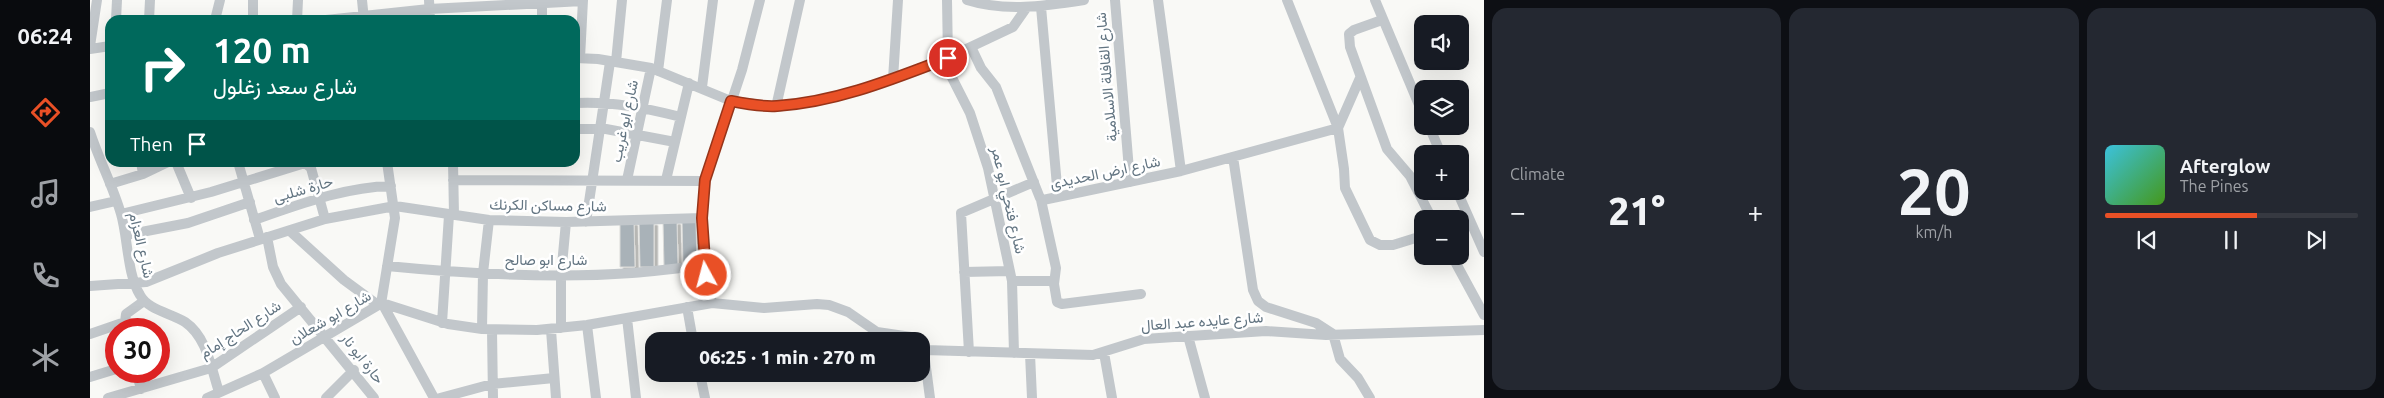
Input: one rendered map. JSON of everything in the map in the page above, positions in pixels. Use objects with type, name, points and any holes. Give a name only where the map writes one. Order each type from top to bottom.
[{"type":"street","points":[[97,0],[90,47],[105,46]]},
{"type":"street","points":[[116,15],[117,0]]},
{"type":"street","points":[[149,15],[150,0]]},
{"type":"street","points":[[216,15],[220,0]]},
{"type":"street","points":[[253,0],[253,15]]},
{"type":"street","points":[[297,15],[298,0]]},
{"type":"street","points":[[362,0],[364,15]]},
{"type":"street","points":[[378,15],[429,4],[583,0],[580,35]]},
{"type":"street","points":[[586,222],[622,0]]},
{"type":"street","name":"شارع ابو غريب","points":[[627,180],[643,107],[654,70],[667,0]]},
{"type":"street","points":[[702,88],[713,0]]},
{"type":"street","points":[[712,303],[705,265],[702,218],[705,180],[747,52],[760,0]]},
{"type":"street","points":[[776,106],[800,0]]},
{"type":"street","points":[[893,79],[898,0]]},
{"type":"street","points":[[946,59],[947,0]]},
{"type":"street","points":[[967,0],[983,5],[1026,7],[1041,7],[1084,0]]},
{"type":"street","name":"شارع القافلة الاسلامية","points":[[1115,0],[1130,182]]},
{"type":"street","points":[[1158,0],[1181,171]]},
{"type":"street","points":[[1287,0],[1338,128],[1345,188],[1370,240],[1380,245],[1394,244],[1414,238]]},
{"type":"street","points":[[1375,0],[1414,94]]},
{"type":"street","points":[[542,1],[542,15]]},
{"type":"street","points":[[580,58],[654,70],[731,101],[776,106],[822,100],[893,79],[946,59],[1014,27],[1026,7]]},
{"type":"street","points":[[1041,7],[1058,197]]},
{"type":"street","points":[[1382,20],[1354,30],[1349,34],[1350,47],[1387,149],[1410,176],[1427,210]]},
{"type":"street","name":"شارع ارض الحديدى","points":[[971,47],[981,68],[996,87],[1041,200],[1181,171],[1338,128]]},
{"type":"street","name":"شارع فتحي ابو عمر","points":[[946,59],[977,131],[994,199],[1011,276],[1014,353]]},
{"type":"street","points":[[1338,128],[1360,78]]},
{"type":"street","points":[[666,180],[689,83]]},
{"type":"street","points":[[90,97],[105,94]]},
{"type":"street","points":[[580,103],[604,102],[643,107],[681,117]]},
{"type":"street","points":[[580,129],[600,128],[675,142]]},
{"type":"street","name":"شارع العزام","points":[[90,135],[121,214],[135,282],[144,301],[192,328],[203,344],[219,392]]},
{"type":"street","points":[[1233,157],[1253,290],[1258,301],[1266,307],[1316,323],[1333,334],[1340,359],[1358,378],[1370,398]]},
{"type":"street","points":[[142,167],[143,174]]},
{"type":"street","points":[[110,184],[143,174],[158,167]]},
{"type":"street","points":[[178,167],[191,198]]},
{"type":"street","name":"حارة ابو نار","points":[[240,167],[254,220],[264,238],[276,276],[354,370],[374,398]]},
{"type":"street","points":[[121,214],[191,198],[244,182],[283,167]]},
{"type":"street","points":[[310,167],[326,219]]},
{"type":"street","points":[[380,304],[395,218],[395,206],[388,167]]},
{"type":"street","points":[[442,323],[451,215],[452,167]]},
{"type":"street","points":[[453,180],[705,180]]},
{"type":"street","points":[[969,352],[961,212],[1034,182]]},
{"type":"street","name":"حارة شلبى","points":[[254,220],[320,199],[370,187],[391,186]]},
{"type":"street","points":[[1041,200],[1056,268],[1054,284],[1057,302],[1062,304],[1141,294]]},
{"type":"street","points":[[1461,200],[1484,252]]},
{"type":"street","points":[[90,207],[116,201]]},
{"type":"street","points":[[126,235],[188,223],[250,202]]},
{"type":"street","points":[[90,286],[156,279],[218,253],[326,219],[395,206]]},
{"type":"street","name":"شارع مساكن الكرنك","points":[[395,206],[489,220],[586,222],[702,218]]},
{"type":"street","points":[[489,220],[483,274],[493,398]]},
{"type":"street","points":[[556,398],[554,378],[556,329],[566,222]]},
{"type":"street","points":[[290,230],[344,280],[380,304],[434,398]]},
{"type":"street","name":"شارع ابو صالح","points":[[387,266],[446,272],[561,276],[632,273],[705,265]]},
{"type":"street","points":[[1457,265],[1484,315]]},
{"type":"street","points":[[964,272],[1049,281],[1054,284]]},
{"type":"street","points":[[90,334],[125,322],[126,314],[144,301]]},
{"type":"street","name":"شارع ابو شعلان","points":[[207,398],[263,373],[380,304],[442,323],[487,330],[556,329],[712,303],[764,308],[828,305],[848,312],[877,332]]},
{"type":"street","name":"شارع الحاج إمام","points":[[108,398],[211,368],[301,307]]},
{"type":"street","points":[[687,308],[691,332]]},
{"type":"street","points":[[627,318],[636,398]]},
{"type":"street","points":[[588,325],[596,398]]},
{"type":"street","name":"شارع عايده عبد العال","points":[[930,346],[969,352],[1030,354],[1104,353],[1136,341],[1266,331],[1333,334],[1484,330]]},
{"type":"street","points":[[1188,336],[1205,398]]},
{"type":"street","points":[[1104,353],[1112,398]]},
{"type":"street","points":[[1030,354],[1032,398]]},
{"type":"street","points":[[90,365],[92,377],[105,373]]},
{"type":"street","points":[[327,397],[354,370]]},
{"type":"street","points":[[263,373],[275,398]]},
{"type":"street","points":[[440,398],[492,384],[554,378]]},
{"type":"street","points":[[701,398],[705,398],[702,382]]},
{"type":"street","points":[[928,382],[930,398]]},
{"type":"street","points":[[139,383],[141,389]]},
{"type":"building","points":[[677,221],[678,266],[664,266],[663,222]]},
{"type":"building","points":[[682,221],[696,221],[697,266],[683,266]]},
{"type":"building","points":[[620,222],[634,222],[635,267],[620,267]]},
{"type":"building","points":[[639,222],[654,222],[654,267],[640,267]]},
{"type":"route","points":[[706,275],[702,218],[705,180],[731,101],[776,106],[822,100],[869,88],[948,58]]}]
